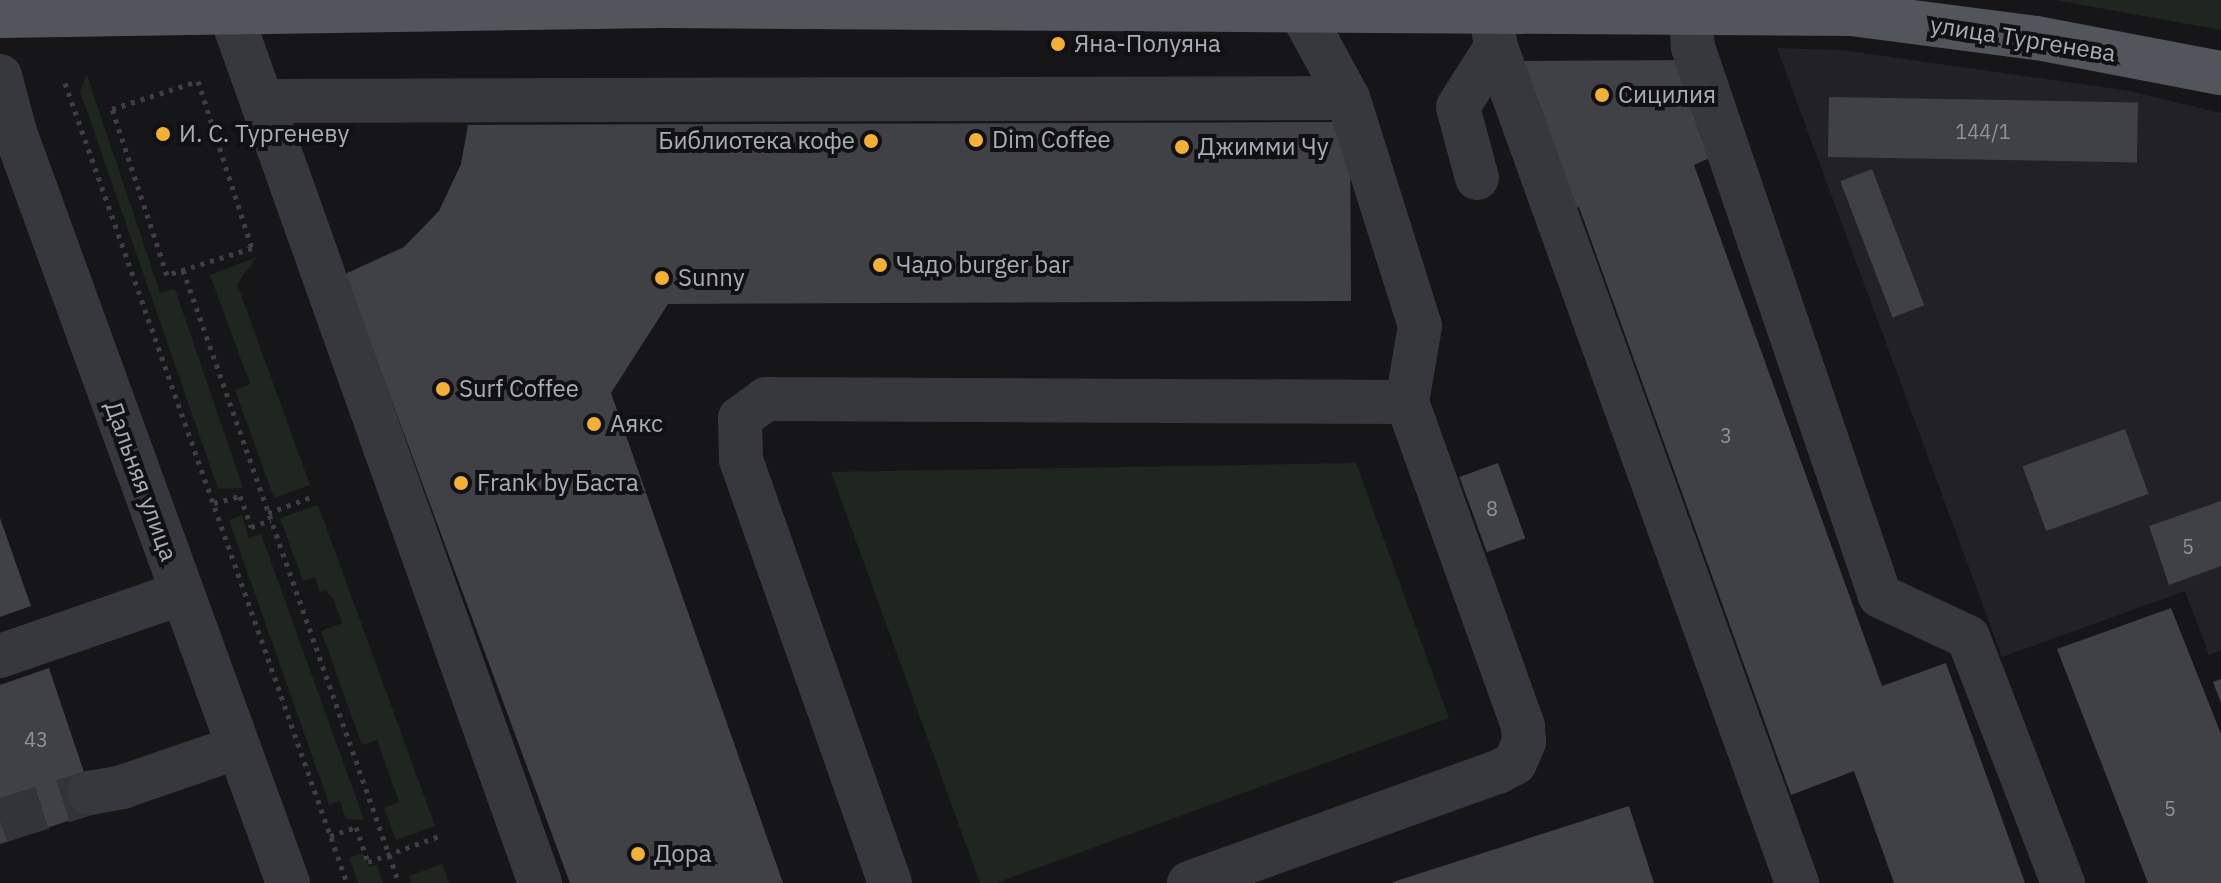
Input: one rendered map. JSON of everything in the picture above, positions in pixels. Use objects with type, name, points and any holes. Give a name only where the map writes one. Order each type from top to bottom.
[{"type":"main road","name":"улица Тургенева","points":[[0,16],[670,3],[924,4],[1300,10],[1494,30],[1691,13],[1851,14],[2037,38],[2221,73]]},
{"type":"street","points":[[1189,883],[1515,763],[1524,742],[1523,726],[1407,402],[1420,326],[1323,106],[1300,10]]},
{"type":"street","points":[[230,12],[540,883]]},
{"type":"street","points":[[1691,13],[1693,47],[1880,596],[1968,637],[2063,883]]},
{"type":"street","points":[[1477,178],[1458,107],[1494,30]]},
{"type":"street","points":[[1494,30],[1797,883]]},
{"type":"street","name":"Дальняя улица","points":[[0,76],[15,132],[288,883]]},
{"type":"street","points":[[264,101],[1323,106]]},
{"type":"street","points":[[890,883],[741,459],[740,418],[766,399],[1407,402]]},
{"type":"street","points":[[0,656],[182,593]]},
{"type":"street","points":[[89,793],[122,787],[238,747]]},
{"type":"path","points":[[198,81],[252,248],[183,270],[167,275],[112,109],[198,81]]},
{"type":"path","points":[[65,83],[347,883]]},
{"type":"path","points":[[183,270],[399,883]]},
{"type":"path","points":[[214,503],[240,496],[251,527],[271,520]]},
{"type":"path","points":[[268,513],[314,496]]},
{"type":"path","points":[[330,836],[356,827],[368,862],[439,836]]},
{"type":"shaded area","points":[[2055,0],[2221,0],[2221,30]]},
{"type":"shaded area","points":[[1777,48],[1841,50],[2130,91],[2221,113],[2221,650],[2209,655],[2185,591],[2002,657]]},
{"type":"shaded area","points":[[87,75],[160,293],[175,289],[243,488],[218,489],[80,91]]},
{"type":"shaded area","points":[[257,257],[237,284],[310,485],[274,498],[235,390],[250,384],[210,275]]},
{"type":"shaded area","points":[[1356,463],[1449,718],[996,883],[980,883],[831,472]]},
{"type":"shaded area","points":[[318,505],[435,826],[396,840],[384,808],[399,802],[377,740],[362,745],[321,631],[342,623],[333,598],[326,590],[320,592],[315,577],[303,581],[280,518]]},
{"type":"shaded area","points":[[242,515],[249,538],[261,534],[364,820],[346,819],[340,801],[329,804],[229,520]]},
{"type":"shaded area","points":[[363,853],[369,867],[377,865],[383,883],[358,883],[349,858]]},
{"type":"shaded area","points":[[442,864],[449,883],[411,883],[409,876]]},
{"type":"building","points":[[1682,60],[1714,156],[1694,165],[1882,686],[1946,663],[2025,883],[1894,883],[1854,771],[1791,795],[1579,207],[1567,210],[1516,61]]},
{"type":"building","points":[[1829,97],[2138,102],[2137,162],[1828,157]]},
{"type":"building","points":[[1350,122],[1351,301],[668,304],[611,393],[783,883],[570,883],[345,274],[404,247],[439,211],[461,164],[468,125]]},
{"type":"building","points":[[1872,169],[1924,305],[1893,317],[1840,181]]},
{"type":"building","points":[[2125,429],[2149,494],[2046,531],[2023,466]]},
{"type":"building","points":[[1498,463],[1525,538],[1487,552],[1459,477]]},
{"type":"building","points":[[2221,501],[2221,566],[2169,585],[2149,526]]},
{"type":"building","points":[[0,518],[31,606],[0,617]]},
{"type":"building","points":[[2171,608],[2221,734],[2221,883],[2148,883],[2057,649]]},
{"type":"building","points":[[49,668],[97,811],[0,844],[0,685]]},
{"type":"building","points":[[2221,679],[2221,703],[2213,682]]},
{"type":"building","points":[[1629,806],[1654,883],[1393,883],[1393,882]]},
{"type":"tunnel","points":[[0,821],[89,793]]},
{"type":"place","name":"Яна-Полуяна","points":[[1058,44]]},
{"type":"place","name":"Сицилия","points":[[1602,95]]},
{"type":"place","name":"И. С. Тургеневу","points":[[163,134]]},
{"type":"place","name":"Dim Coffee","points":[[976,140]]},
{"type":"place","name":"Библиотека кофе","points":[[871,141]]},
{"type":"place","name":"Джимми Чу","points":[[1182,147]]},
{"type":"place","name":"Чадо burger bar","points":[[880,265]]},
{"type":"place","name":"Sunny","points":[[662,278]]},
{"type":"place","name":"Surf Coffee","points":[[443,389]]},
{"type":"place","name":"Аякс","points":[[594,424]]},
{"type":"place","name":"Frank by Баста","points":[[461,483]]},
{"type":"place","name":"Дора","points":[[638,854]]}]
